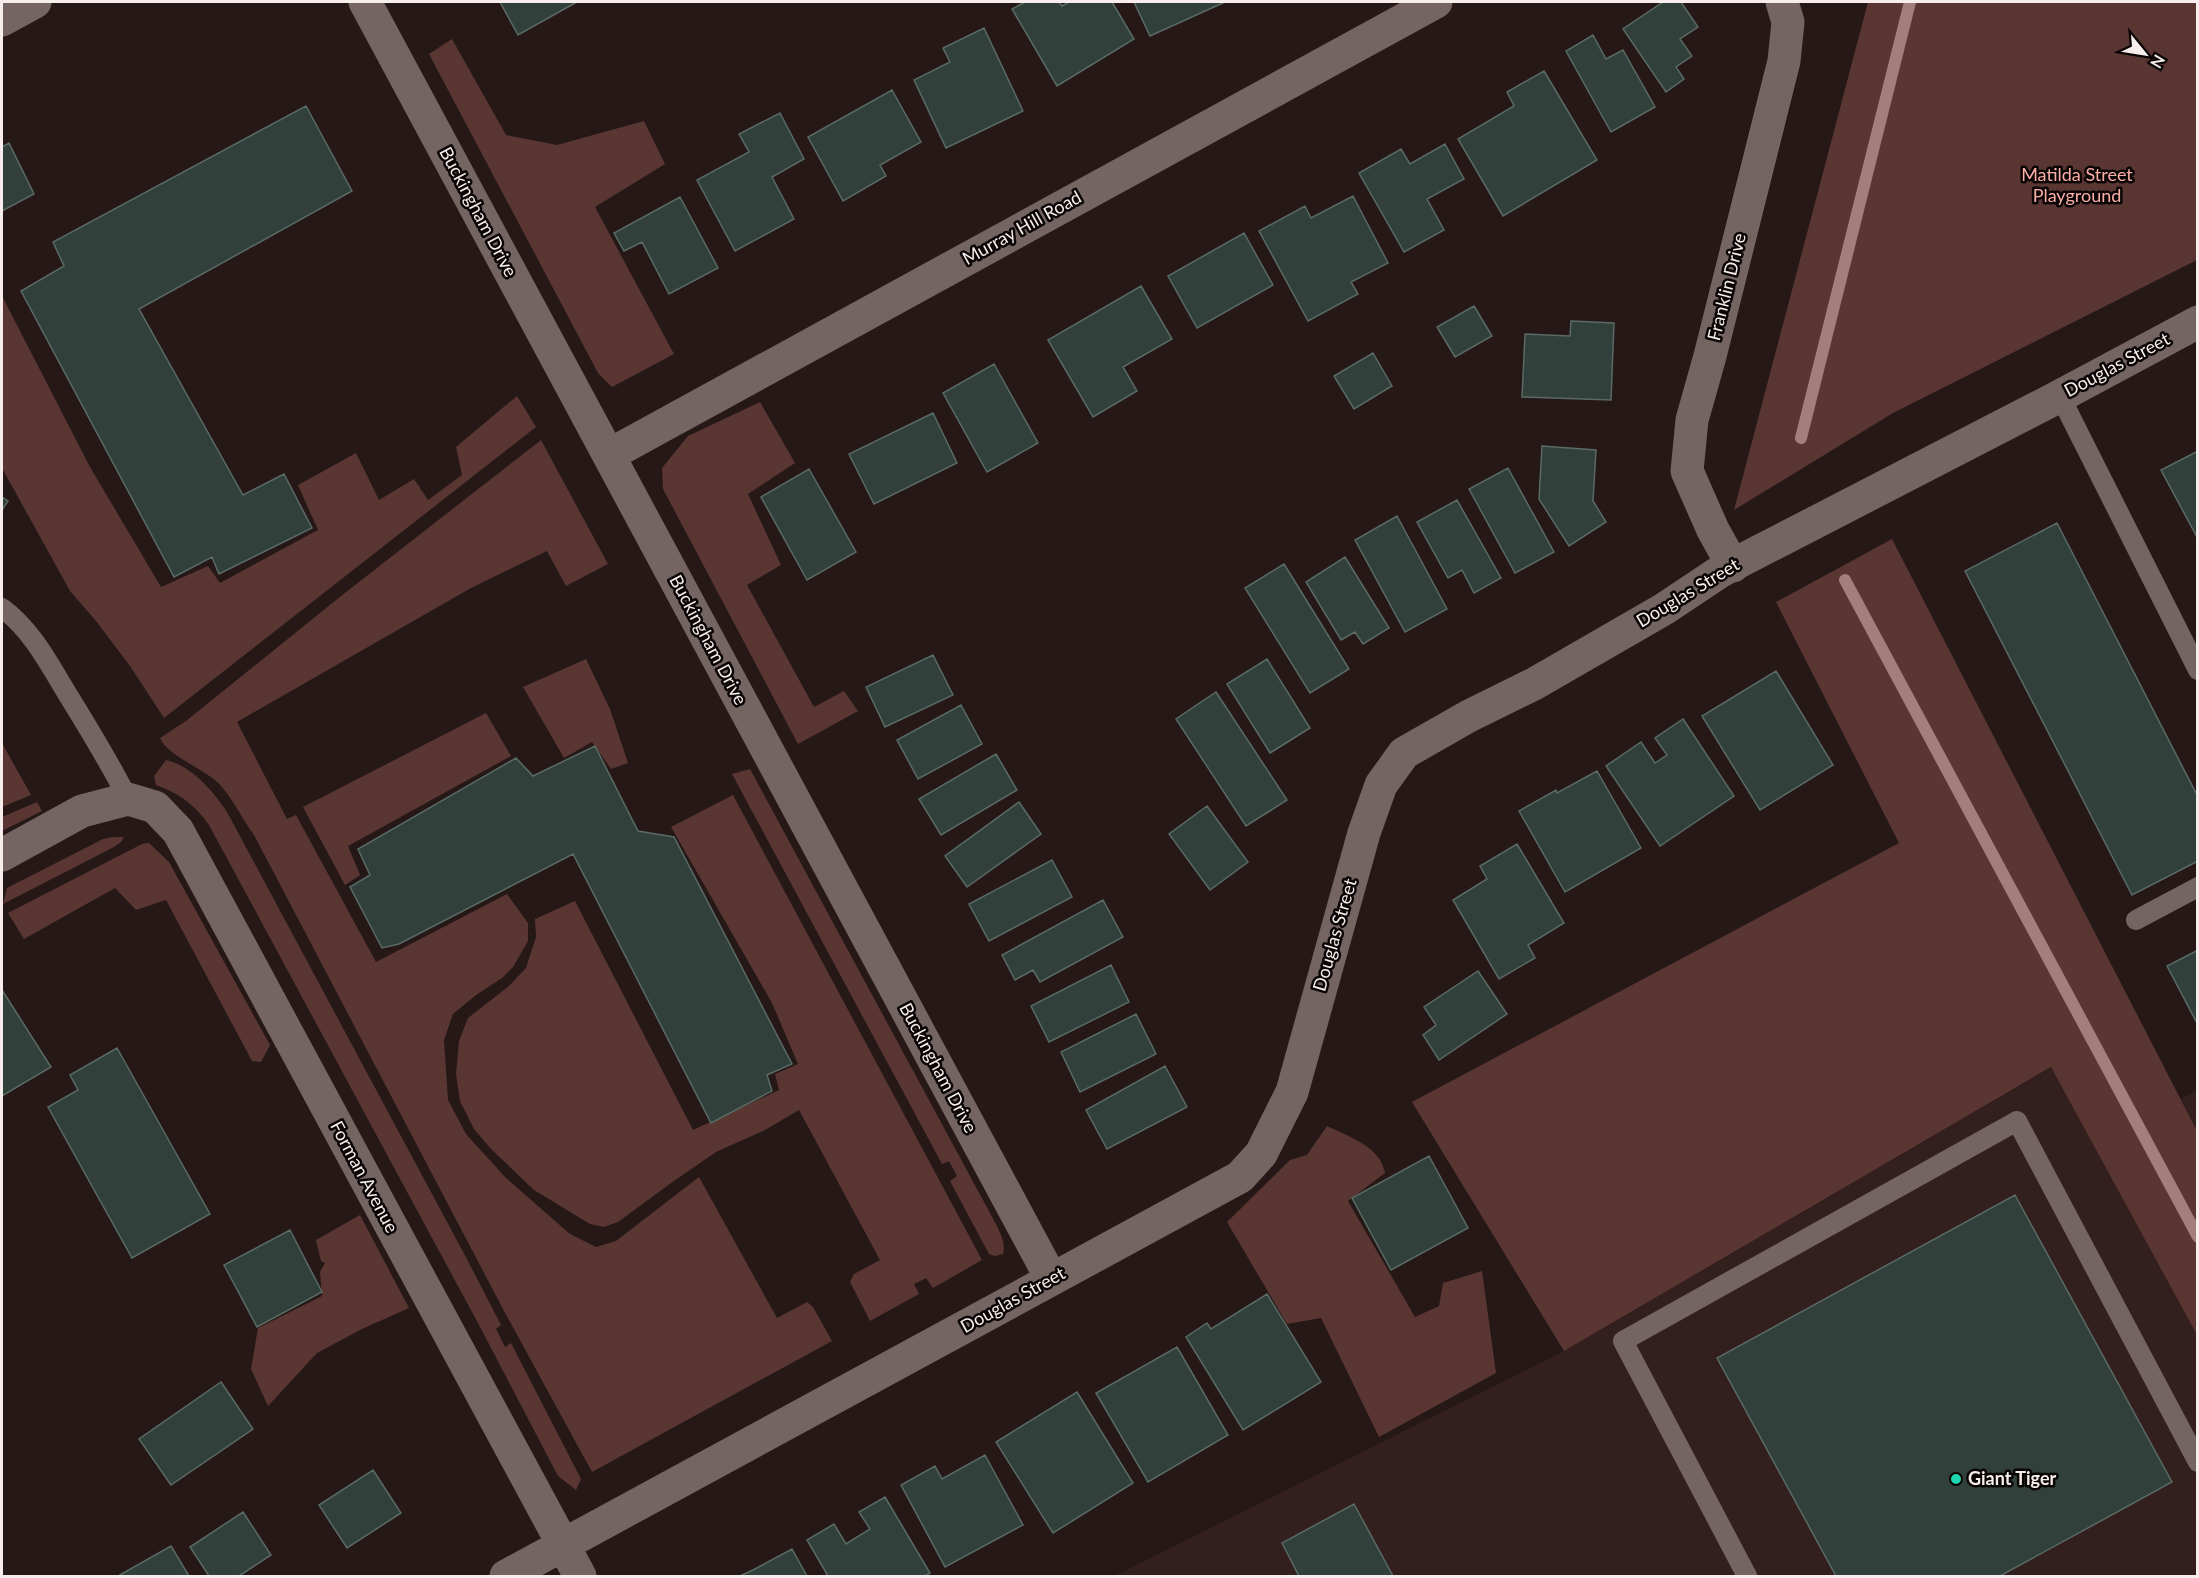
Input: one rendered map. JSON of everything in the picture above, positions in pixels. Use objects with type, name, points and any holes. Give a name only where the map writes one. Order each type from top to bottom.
[{"type":"street","points":[[2,20],[35,2]]},
{"type":"street","name":"Buckingham Drive","points":[[365,2],[1051,1278]]},
{"type":"street","name":"Murray Hill Road","points":[[609,456],[1436,2]]},
{"type":"street","name":"Franklin Drive","points":[[1733,566],[1713,530],[1687,471],[1692,420],[1784,61],[1788,22],[1782,2]]},
{"type":"street","name":"Douglas Street","points":[[506,1576],[1240,1177],[1261,1154],[1292,1092],[1364,833],[1381,785],[1404,753],[1469,716],[1534,684],[1733,566],[2198,322]]},
{"type":"street","points":[[2,855],[82,812],[128,799]]},
{"type":"street","name":"Forman Avenue","points":[[128,799],[155,807],[178,831],[580,1576]]},
{"type":"lane","points":[[2060,396],[2198,670]]},
{"type":"lane","points":[[2,608],[38,646],[108,761],[128,799]]},
{"type":"lane","points":[[2136,920],[2198,887]]},
{"type":"lane","points":[[1747,1576],[1623,1341],[2017,1121],[2198,1462]]},
{"type":"shaded area","points":[[2052,1067],[2197,1335],[2197,1576],[1114,1576],[1564,1351]]},
{"type":"shaded area","points":[[2197,1090],[2197,1131],[2181,1099]]},
{"type":"green space","name":"Matilda Street Playground","points":[[1868,2],[2197,2],[2197,260],[1893,413],[1734,510]]},
{"type":"green space","points":[[452,39],[506,135],[557,145],[644,121],[665,164],[595,207],[674,354],[612,387],[598,373],[429,54]]},
{"type":"green space","points":[[2,296],[90,467],[161,587],[208,566],[220,583],[318,530],[298,485],[356,453],[379,500],[414,479],[428,500],[462,475],[456,447],[517,396],[536,427],[164,718],[130,666],[70,591],[2,468]]},
{"type":"green space","points":[[760,402],[795,463],[748,494],[781,565],[747,585],[814,707],[844,691],[858,711],[798,744],[663,489],[662,468],[688,436]]},
{"type":"green space","points":[[541,440],[608,564],[566,586],[547,551],[471,588],[237,722],[287,819],[296,815],[376,962],[507,894],[528,923],[528,941],[513,967],[502,978],[453,1014],[444,1040],[448,1100],[466,1134],[505,1177],[570,1234],[596,1247],[616,1241],[699,1177],[777,1318],[807,1302],[813,1307],[832,1341],[592,1472],[503,1309],[254,835],[222,787],[207,774],[171,751],[160,738],[186,721],[341,596]]},
{"type":"green space","points":[[1892,539],[2197,1131],[2197,1335],[2051,1067],[1564,1351],[1412,1102],[1899,843],[1776,602]]},
{"type":"green space","points":[[586,659],[610,709],[628,763],[611,769],[592,742],[564,758],[523,687]]},
{"type":"green space","points":[[486,713],[511,756],[348,846],[360,875],[345,885],[303,807]]},
{"type":"green space","points":[[2,743],[31,795],[2,807]]},
{"type":"green space","points":[[166,760],[176,763],[193,774],[208,788],[227,812],[468,1261],[501,1325],[496,1329],[505,1347],[511,1343],[581,1479],[576,1490],[558,1476],[209,825],[186,800],[156,785],[154,776]]},
{"type":"green space","points":[[750,769],[995,1223],[1004,1244],[1003,1254],[995,1256],[989,1254],[950,1181],[957,1176],[949,1161],[942,1164],[732,774]]},
{"type":"green space","points":[[733,795],[982,1260],[933,1288],[926,1278],[914,1284],[919,1294],[870,1321],[850,1282],[854,1274],[880,1260],[799,1110],[765,1130],[716,1152],[618,1222],[604,1227],[590,1224],[534,1190],[491,1149],[474,1129],[460,1101],[456,1074],[459,1041],[468,1018],[509,986],[526,968],[536,937],[535,919],[575,901],[693,1130],[779,1090],[775,1074],[798,1064],[772,1003],[671,827]]},
{"type":"green space","points":[[37,802],[42,811],[2,831],[2,817]]},
{"type":"green space","points":[[124,837],[114,847],[3,904],[7,888],[103,839]]},
{"type":"green space","points":[[149,843],[169,862],[270,1045],[261,1062],[252,1061],[166,900],[136,910],[115,888],[24,939],[8,913],[142,844]]},
{"type":"green space","points":[[1327,1126],[1354,1138],[1370,1149],[1382,1164],[1385,1173],[1348,1201],[1415,1317],[1439,1306],[1443,1283],[1482,1271],[1496,1373],[1379,1437],[1321,1318],[1287,1324],[1227,1222],[1290,1160],[1307,1155]]},
{"type":"green space","points":[[360,1215],[409,1308],[317,1353],[268,1406],[251,1369],[258,1328],[322,1296],[320,1272],[325,1263],[321,1261],[316,1240]]},
{"type":"building","points":[[500,2],[574,2],[575,3],[518,35]]},
{"type":"building","points":[[1025,2],[1059,2],[1062,6],[1069,2],[1112,2],[1134,39],[1057,86],[1012,9]]},
{"type":"building","points":[[1134,2],[1225,2],[1150,36]]},
{"type":"building","points":[[1663,2],[1681,2],[1698,27],[1680,39],[1692,56],[1676,67],[1684,79],[1666,92],[1623,29]]},
{"type":"building","points":[[984,28],[1023,111],[946,148],[914,80],[950,62],[943,48]]},
{"type":"building","points":[[1593,35],[1606,59],[1623,50],[1655,107],[1611,132],[1566,51]]},
{"type":"building","points":[[1544,71],[1597,160],[1503,216],[1458,139],[1514,106],[1507,92]]},
{"type":"building","points":[[892,90],[921,142],[880,165],[886,176],[843,201],[808,137]]},
{"type":"building","points":[[306,106],[352,191],[139,309],[243,495],[284,474],[312,528],[219,574],[212,557],[174,577],[21,291],[64,266],[53,242]]},
{"type":"building","points":[[780,113],[804,159],[772,177],[794,219],[735,251],[697,180],[749,152],[739,134]]},
{"type":"building","points":[[9,143],[34,194],[2,211],[2,147]]},
{"type":"building","points":[[1445,144],[1464,179],[1427,199],[1444,230],[1404,252],[1359,173],[1401,149],[1410,164]]},
{"type":"building","points":[[1353,196],[1388,263],[1351,282],[1358,294],[1308,321],[1259,231],[1305,206],[1311,218]]},
{"type":"building","points":[[680,197],[718,268],[669,294],[642,242],[624,251],[614,233]]},
{"type":"building","points":[[1244,233],[1273,285],[1197,328],[1168,276]]},
{"type":"building","points":[[1141,286],[1172,339],[1123,367],[1137,391],[1093,417],[1048,340]]},
{"type":"building","points":[[1474,306],[1492,336],[1455,357],[1437,327]]},
{"type":"building","points":[[1571,321],[1614,323],[1611,400],[1522,397],[1525,334],[1570,336]]},
{"type":"building","points":[[1373,353],[1392,386],[1354,409],[1334,376]]},
{"type":"building","points":[[994,364],[1038,443],[987,472],[943,393]]},
{"type":"building","points":[[933,413],[957,463],[874,504],[849,454]]},
{"type":"building","points":[[1542,446],[1596,450],[1593,501],[1606,522],[1569,546],[1539,499]]},
{"type":"building","points":[[2198,451],[2198,539],[2161,470]]},
{"type":"building","points":[[1508,468],[1554,552],[1515,573],[1469,489]]},
{"type":"building","points":[[809,469],[856,552],[807,580],[761,497]]},
{"type":"building","points":[[2,497],[8,501],[2,510]]},
{"type":"building","points":[[1457,500],[1501,578],[1474,593],[1462,570],[1448,578],[1417,522]]},
{"type":"building","points":[[1397,516],[1447,609],[1405,632],[1355,540]]},
{"type":"building","points":[[2057,523],[2198,797],[2198,861],[2132,895],[1965,571]]},
{"type":"building","points":[[1345,557],[1389,628],[1363,644],[1355,632],[1341,640],[1306,582]]},
{"type":"building","points":[[1284,564],[1349,669],[1310,693],[1245,588]]},
{"type":"building","points":[[933,655],[953,695],[885,727],[866,687]]},
{"type":"building","points":[[1267,659],[1310,728],[1270,753],[1227,684]]},
{"type":"building","points":[[1776,671],[1833,765],[1760,810],[1702,716]]},
{"type":"building","points":[[1216,692],[1287,800],[1246,826],[1176,719]]},
{"type":"building","points":[[961,705],[982,744],[918,779],[897,740]]},
{"type":"building","points":[[1683,719],[1734,796],[1660,846],[1606,766],[1641,742],[1655,763],[1667,755],[1655,738]]},
{"type":"building","points":[[595,746],[638,831],[674,837],[792,1064],[767,1075],[772,1091],[711,1123],[573,854],[399,944],[382,948],[350,887],[370,875],[358,849],[516,758],[533,776]]},
{"type":"building","points":[[996,754],[1017,790],[941,835],[919,799]]},
{"type":"building","points":[[1597,771],[1641,848],[1565,892],[1519,811],[1556,790],[1557,793]]},
{"type":"building","points":[[1019,802],[1041,834],[967,887],[945,856]]},
{"type":"building","points":[[1207,806],[1248,862],[1210,890],[1169,834]]},
{"type":"building","points":[[1517,844],[1564,923],[1528,945],[1535,958],[1499,979],[1453,900],[1487,879],[1480,866]]},
{"type":"building","points":[[1052,860],[1072,897],[989,941],[969,904]]},
{"type":"building","points":[[1103,900],[1123,937],[1040,982],[1033,970],[1015,980],[1002,955]]},
{"type":"building","points":[[2198,950],[2198,1025],[2167,966]]},
{"type":"building","points":[[1111,965],[1129,1002],[1049,1042],[1031,1006]]},
{"type":"building","points":[[1478,971],[1507,1014],[1439,1060],[1423,1035],[1436,1025],[1424,1007]]},
{"type":"building","points":[[2,990],[51,1067],[2,1096]]},
{"type":"building","points":[[1136,1014],[1156,1054],[1080,1092],[1061,1052]]},
{"type":"building","points":[[117,1048],[210,1214],[132,1258],[48,1107],[78,1090],[70,1075]]},
{"type":"building","points":[[1165,1066],[1187,1107],[1107,1149],[1086,1110]]},
{"type":"building","points":[[1429,1156],[1468,1228],[1391,1270],[1352,1198]]},
{"type":"building","points":[[2015,1195],[2172,1482],[2000,1576],[1836,1576],[1717,1358]]},
{"type":"building","points":[[290,1230],[322,1292],[257,1327],[224,1265]]},
{"type":"building","points":[[1267,1294],[1321,1382],[1243,1430],[1186,1337],[1207,1323],[1211,1329]]},
{"type":"building","points":[[1177,1347],[1228,1435],[1148,1482],[1096,1393]]},
{"type":"building","points":[[221,1382],[253,1429],[171,1485],[139,1439]]},
{"type":"building","points":[[1077,1392],[1133,1483],[1053,1533],[996,1442]]},
{"type":"building","points":[[985,1455],[1023,1525],[945,1567],[901,1485],[935,1466],[942,1479]]},
{"type":"building","points":[[373,1470],[401,1513],[347,1548],[319,1505]]},
{"type":"building","points":[[885,1497],[930,1573],[925,1576],[828,1576],[807,1540],[834,1524],[846,1544],[870,1529],[859,1512]]},
{"type":"building","points":[[1354,1504],[1393,1576],[1299,1576],[1282,1543]]},
{"type":"building","points":[[243,1512],[271,1555],[239,1576],[209,1576],[190,1547]]},
{"type":"building","points":[[171,1546],[189,1576],[118,1576]]},
{"type":"building","points":[[792,1549],[807,1576],[740,1576],[753,1570]]},
{"type":"waterway","points":[[1801,438],[1910,2]]},
{"type":"waterway","points":[[1845,580],[2198,1237]]},
{"type":"place","name":"Giant Tiger","points":[[1956,1479]]}]
